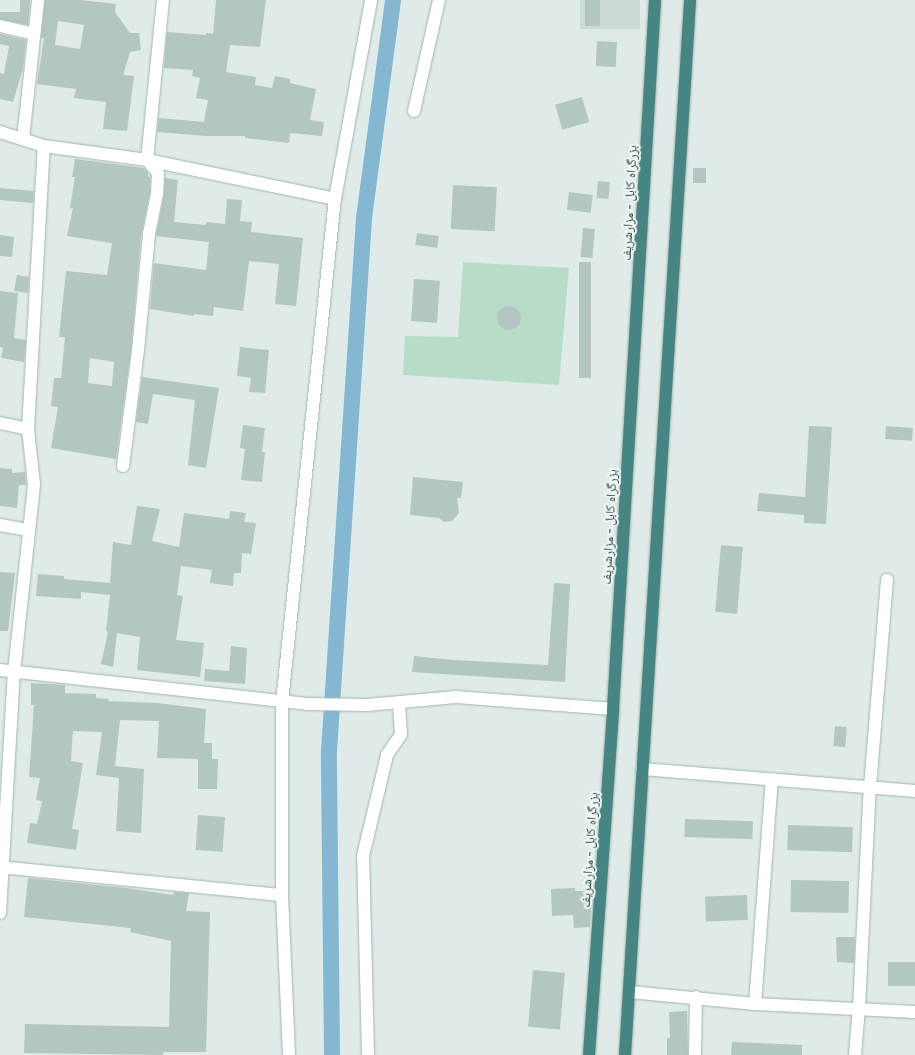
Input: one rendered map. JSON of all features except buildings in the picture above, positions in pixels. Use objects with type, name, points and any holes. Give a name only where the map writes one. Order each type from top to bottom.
[{"type":"highway","name":"بزرگراه کابل - مزارشریف","points":[[589,1055],[613,709],[655,0]]},
{"type":"highway","points":[[625,1055],[690,0]]},
{"type":"street","points":[[23,139],[38,0]]},
{"type":"street","points":[[123,466],[138,351],[150,234],[157,194],[158,173],[147,160],[163,0]]},
{"type":"street","points":[[289,1055],[282,895],[282,702],[336,198],[371,0]]},
{"type":"street","points":[[414,111],[439,0]]},
{"type":"street","points":[[0,26],[34,34]]},
{"type":"street","points":[[0,132],[44,146],[147,160],[336,198]]},
{"type":"street","points":[[0,913],[1,867],[14,672],[34,484],[28,429],[44,146]]},
{"type":"street","points":[[0,423],[28,429]]},
{"type":"street","points":[[0,525],[29,530]]},
{"type":"street","points":[[855,1055],[859,1008],[870,787],[887,580]]},
{"type":"street","points":[[0,670],[307,704],[367,705],[456,697],[613,709]]},
{"type":"street","points":[[368,1055],[363,856],[387,755],[400,734],[399,703]]},
{"type":"street","points":[[642,769],[915,791]]},
{"type":"street","points":[[755,1004],[772,780]]},
{"type":"street","points":[[1,867],[282,895]]},
{"type":"street","points":[[630,992],[696,997],[755,1004],[915,1012]]},
{"type":"street","points":[[695,1055],[696,997]]},
{"type":"shaded area","points":[[580,0],[640,0],[640,29],[580,29]]},
{"type":"green space","points":[[463,262],[569,268],[559,385],[403,375],[405,336],[458,337]]},
{"type":"waterway","points":[[332,1055],[329,751],[364,218],[393,0]]}]
